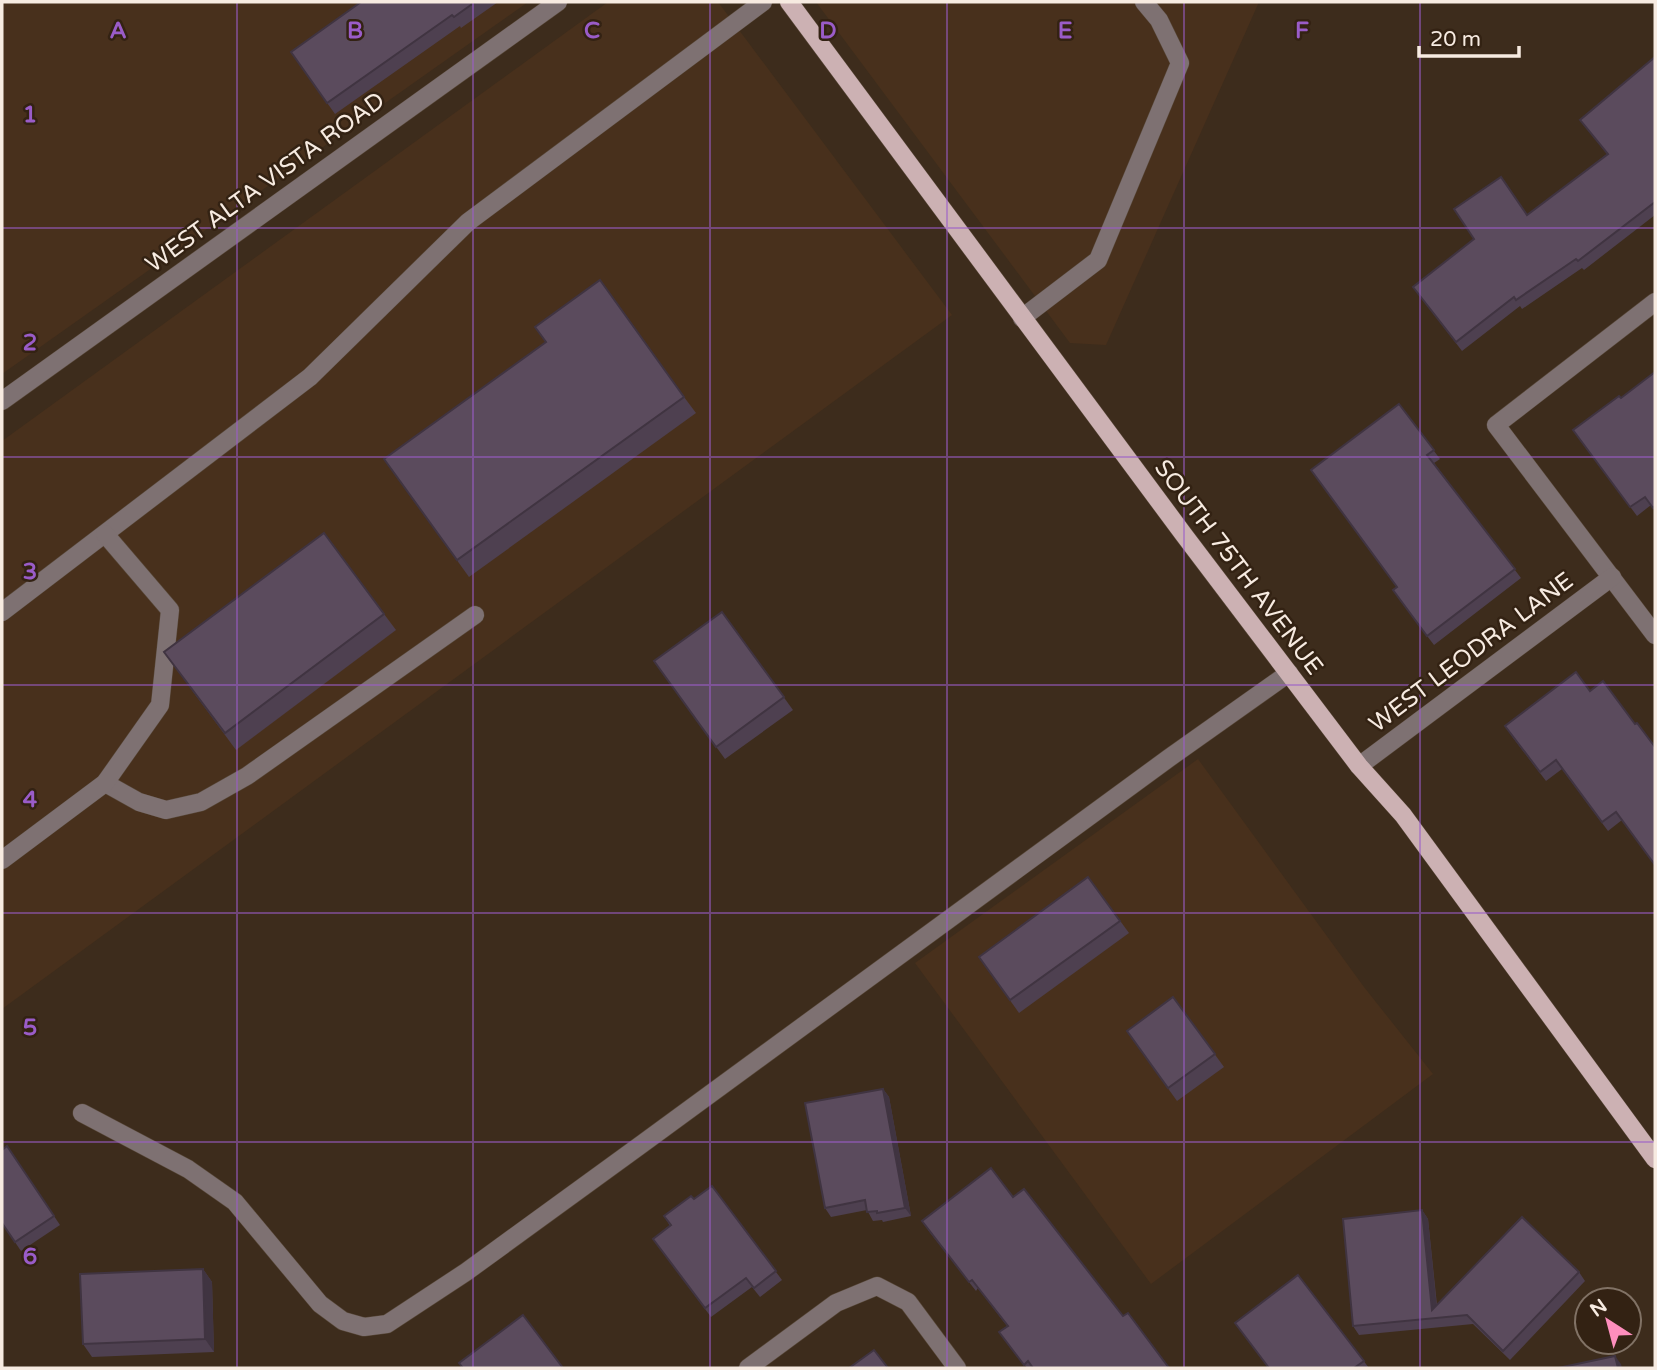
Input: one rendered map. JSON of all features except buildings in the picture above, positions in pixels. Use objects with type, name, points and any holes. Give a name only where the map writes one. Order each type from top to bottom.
[{"type":"main road","name":"SOUTH 75TH AVENUE","points":[[789,2],[1022,318],[1359,766],[1403,815],[1655,1159]]},
{"type":"street","name":"WEST ALTA VISTA ROAD","points":[[2,401],[558,2]]},
{"type":"street","points":[[2,612],[310,377],[468,222],[763,2]]},
{"type":"street","points":[[1022,318],[1098,260],[1180,63],[1159,20],[1144,2]]},
{"type":"street","points":[[1655,302],[1496,425],[1655,635]]},
{"type":"street","points":[[2,860],[105,783],[160,705],[170,610],[105,534]]},
{"type":"street","name":"WEST LEODRA LANE","points":[[1359,766],[1612,578]]},
{"type":"street","points":[[105,783],[139,802],[166,810],[201,802],[247,776],[475,615]]},
{"type":"street","points":[[82,1113],[188,1169],[235,1202],[320,1304],[343,1321],[364,1327],[387,1324],[466,1272],[1289,673]]},
{"type":"street","points":[[748,1368],[836,1303],[877,1286],[908,1302],[957,1368]]},
{"type":"shaded area","points":[[2,2],[528,2],[2,374]]},
{"type":"shaded area","points":[[608,2],[718,2],[952,315],[2,1009],[2,441]]},
{"type":"shaded area","points":[[816,2],[1259,2],[1106,345],[1070,343]]},
{"type":"shaded area","points":[[1198,759],[1364,987],[1433,1074],[1151,1284],[915,963]]}]
